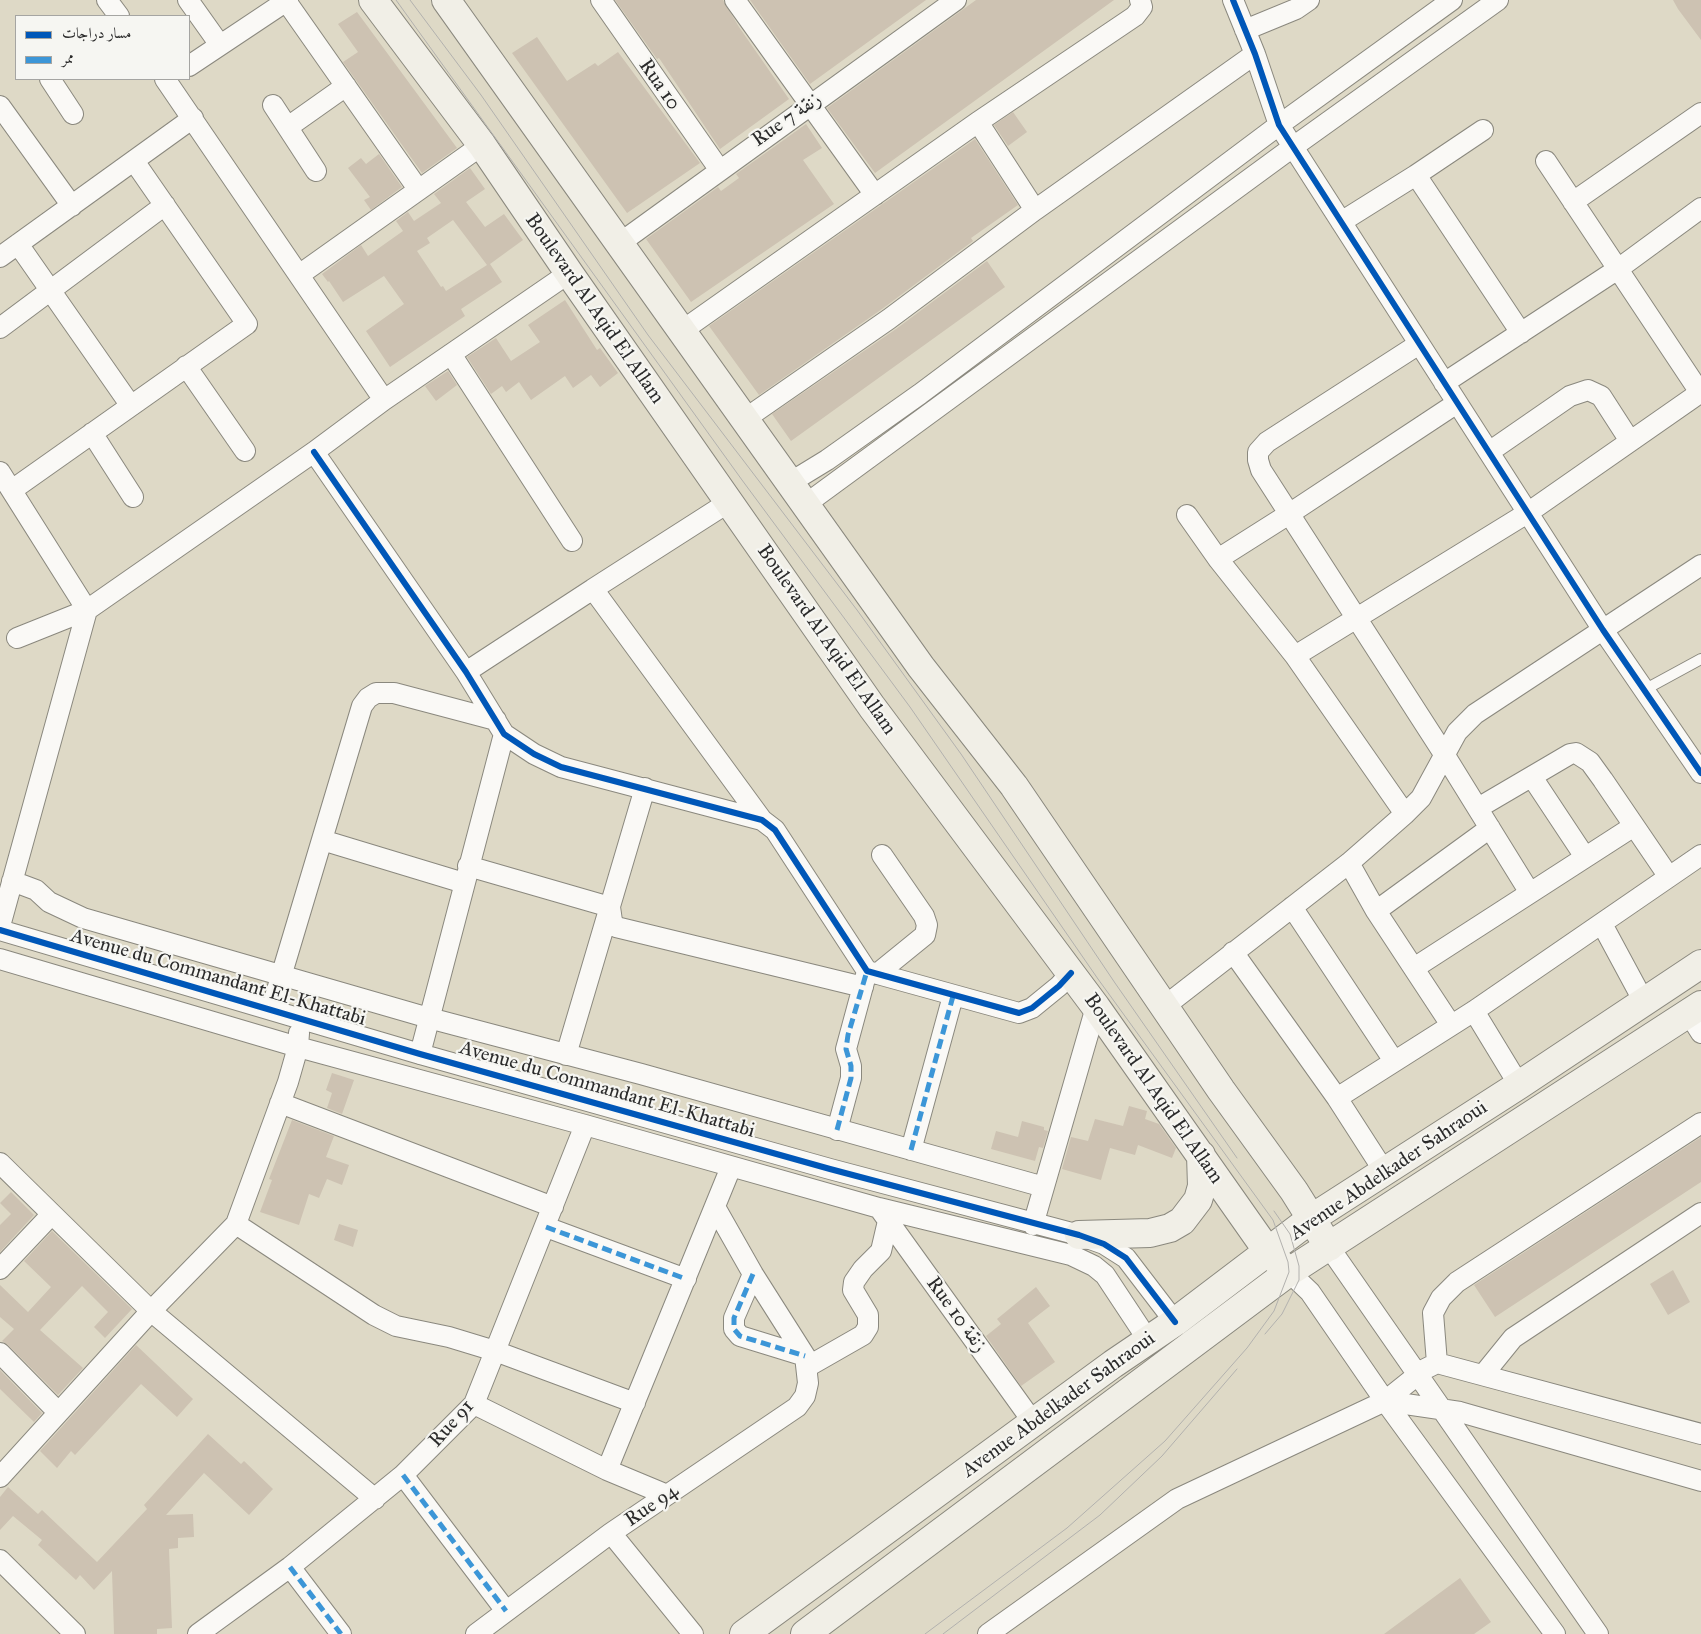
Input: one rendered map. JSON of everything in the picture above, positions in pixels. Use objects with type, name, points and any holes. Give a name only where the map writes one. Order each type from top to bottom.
[{"type":"main road","name":"Boulevard Al Aqid El Allam","points":[[373,0],[482,145],[568,273],[872,707],[1096,1007],[1202,1155],[1269,1253],[1290,1272]]},
{"type":"main road","points":[[456,4],[620,243],[921,668],[1014,786],[1312,1218],[1329,1246]]},
{"type":"main road","name":"Avenue Abdelkader Sahraoui","points":[[744,1634],[1033,1422],[1175,1322],[1269,1253],[1312,1218],[1519,1085],[1701,964]]},
{"type":"main road","name":"Avenue Abdelkader Sahraoui","points":[[806,1634],[1290,1272],[1697,1017]]},
{"type":"main road","points":[[1079,1235],[1150,1233],[1170,1228],[1182,1221],[1198,1200],[1202,1186],[1202,1155]]},
{"type":"street","points":[[107,0],[118,15]]},
{"type":"street","points":[[188,0],[220,45]]},
{"type":"street","name":"Rua 10","points":[[601,0],[719,169]]},
{"type":"street","points":[[735,0],[875,195]]},
{"type":"street","name":"Rue 7 زنقة","points":[[620,243],[719,169],[956,0]]},
{"type":"street","points":[[683,330],[978,122],[1135,16],[1142,7],[1140,0]]},
{"type":"street","points":[[1232,0],[1255,54],[1279,125],[1603,630],[1701,773]]},
{"type":"street","points":[[1245,30],[1296,9],[1309,0]]},
{"type":"street","points":[[791,482],[827,460],[927,388],[1279,125],[1452,0]]},
{"type":"street","points":[[806,504],[1293,146],[1498,0]]},
{"type":"street","points":[[190,65],[287,1],[418,189]]},
{"type":"street","points":[[745,419],[888,319],[1035,210],[1255,54]]},
{"type":"street","points":[[55,80],[73,114]]},
{"type":"street","points":[[167,80],[384,400]]},
{"type":"street","points":[[288,127],[346,86]]},
{"type":"street","points":[[273,105],[316,171]]},
{"type":"street","points":[[0,106],[72,206]]},
{"type":"street","points":[[1573,202],[1701,113]]},
{"type":"street","points":[[0,257],[193,118]]},
{"type":"street","points":[[978,122],[1035,210]]},
{"type":"street","points":[[1341,222],[1483,130]]},
{"type":"street","points":[[299,275],[482,145]]},
{"type":"street","points":[[12,490],[186,366],[245,327],[247,322],[134,161]]},
{"type":"street","points":[[1295,656],[1529,512],[1701,393],[1546,161]]},
{"type":"street","points":[[1416,175],[1521,333]]},
{"type":"street","points":[[0,328],[165,205]]},
{"type":"street","points":[[1444,383],[1618,269],[1701,208]]},
{"type":"street","points":[[18,244],[131,406]]},
{"type":"street","points":[[16,638],[87,610],[314,452],[384,400],[568,273]]},
{"type":"street","points":[[1419,344],[1267,442],[1258,452],[1258,460],[1261,470],[1444,754],[1530,893]]},
{"type":"street","points":[[451,354],[572,541]]},
{"type":"street","points":[[186,366],[245,451]]},
{"type":"street","points":[[1489,452],[1570,396],[1588,390],[1601,396],[1630,441]]},
{"type":"street","points":[[1218,559],[1289,514],[1456,402]]},
{"type":"street","points":[[92,434],[133,498]]},
{"type":"street","points":[[314,452],[466,672],[500,727],[534,754],[562,767],[762,820]]},
{"type":"street","points":[[0,472],[87,610],[6,892],[0,926]]},
{"type":"street","points":[[466,672],[730,502]]},
{"type":"street","points":[[1187,516],[1218,559],[1295,656],[1405,814]]},
{"type":"street","points":[[1165,1006],[1349,863],[1405,814],[1421,798],[1457,732],[1475,714],[1701,565]]},
{"type":"street","points":[[594,589],[762,820],[775,830],[869,977]]},
{"type":"street","points":[[271,1010],[362,706],[368,698],[376,693],[394,693],[500,727]]},
{"type":"street","points":[[420,1054],[466,875],[500,727]]},
{"type":"street","points":[[1478,808],[1570,754],[1584,757],[1604,780],[1669,877]]},
{"type":"street","points":[[1532,777],[1585,857]]},
{"type":"street","points":[[566,1055],[645,788]]},
{"type":"street","points":[[1414,968],[1634,826]]},
{"type":"street","points":[[1376,911],[1490,828]]},
{"type":"street","points":[[322,840],[610,907]]},
{"type":"street","points":[[837,1130],[851,1078],[851,1066],[846,1049],[869,977],[925,935],[927,925],[924,916],[882,855]]},
{"type":"street","points":[[1336,1098],[1474,1011],[1701,855]]},
{"type":"street","points":[[1349,863],[1376,911],[1452,1025]]},
{"type":"street","points":[[6,892],[36,890],[49,902],[83,918],[429,1018],[1044,1188]]},
{"type":"street","points":[[610,907],[612,921],[616,927],[869,977],[1019,1013],[1032,1008],[1059,986],[1071,973]]},
{"type":"street","points":[[1292,907],[1394,1061]]},
{"type":"street","points":[[1602,924],[1644,1002]]},
{"type":"street","name":"Avenue du Commandant El-Khattabi","points":[[0,930],[420,1054],[1033,1224],[1079,1235],[1104,1244],[1126,1258],[1175,1322]]},
{"type":"street","points":[[1233,952],[1336,1098],[1384,1171]]},
{"type":"street","name":"Avenue du Commandant El-Khattabi","points":[[0,959],[298,1047],[731,1167],[884,1214],[1071,1255],[1094,1266],[1114,1286],[1148,1340]]},
{"type":"street","points":[[911,1150],[953,996]]},
{"type":"street","points":[[1033,1224],[1096,1007]]},
{"type":"street","points":[[1474,1011],[1519,1085]]},
{"type":"street","points":[[0,1477],[151,1311],[236,1224],[280,1103],[298,1047],[300,1019]]},
{"type":"street","points":[[280,1103],[553,1208]]},
{"type":"street","points":[[1437,1363],[1434,1313],[1441,1298],[1458,1282],[1701,1123]]},
{"type":"street","name":"Rue 91","points":[[198,1634],[290,1567],[375,1499],[403,1475],[474,1404],[585,1125]]},
{"type":"street","points":[[0,1163],[151,1311],[375,1499]]},
{"type":"street","points":[[607,1470],[731,1167]]},
{"type":"street","points":[[715,1207],[806,1362]]},
{"type":"street","points":[[1484,1375],[1513,1338],[1701,1213]]},
{"type":"street","points":[[0,1269],[52,1214]]},
{"type":"street","points":[[753,1274],[734,1318],[734,1329],[740,1336],[806,1362],[863,1335],[868,1327],[868,1316],[853,1290],[854,1282],[863,1269],[881,1251],[884,1214]]},
{"type":"street","name":"Rue 10 زنقة","points":[[884,1214],[1033,1422]]},
{"type":"street","points":[[236,1224],[374,1316],[396,1326],[495,1351],[635,1403]]},
{"type":"street","points":[[546,1227],[686,1279]]},
{"type":"street","points":[[1329,1246],[1598,1634]]},
{"type":"street","points":[[1290,1272],[1310,1292],[1386,1401],[1555,1634]]},
{"type":"street","points":[[0,1353],[58,1412]]},
{"type":"street","name":"Rue 94","points":[[476,1634],[611,1533],[797,1407],[806,1390],[806,1362]]},
{"type":"street","points":[[1437,1363],[1701,1434]]},
{"type":"street","points":[[988,1634],[1177,1499],[1386,1401],[1437,1363]]},
{"type":"street","points":[[1386,1401],[1441,1409],[1701,1482]]},
{"type":"street","points":[[474,1404],[607,1470],[667,1495]]},
{"type":"street","points":[[403,1475],[506,1611]]},
{"type":"street","points":[[611,1533],[693,1634]]},
{"type":"street","points":[[0,1560],[74,1634]]},
{"type":"street","points":[[290,1567],[341,1634]]},
{"type":"lane","points":[[1644,690],[1701,659]]},
{"type":"building","points":[[615,0],[723,0],[739,27],[789,99],[720,149],[659,58],[657,59]]},
{"type":"building","points":[[750,0],[926,0],[810,84]]},
{"type":"building","points":[[976,0],[1114,0],[875,173],[827,108]]},
{"type":"building","points":[[1673,0],[1701,0],[1701,40],[1678,9]]},
{"type":"building","points":[[357,12],[457,148],[422,173],[343,62],[358,52],[338,24]]},
{"type":"building","points":[[537,37],[567,81],[595,63],[598,66],[618,52],[700,163],[627,213],[512,53]]},
{"type":"building","points":[[1013,112],[1027,132],[1008,146],[994,125]]},
{"type":"building","points":[[806,124],[822,148],[803,160],[834,204],[691,302],[646,239],[718,187],[721,191],[739,178],[736,174]]},
{"type":"building","points":[[975,139],[1018,205],[971,238],[973,241],[882,309],[759,395],[709,326]]},
{"type":"building","points":[[379,154],[402,187],[371,210],[364,200],[370,197],[348,168],[361,158],[366,164]]},
{"type":"building","points":[[470,168],[485,189],[466,202],[485,227],[504,214],[523,240],[490,264],[502,282],[461,309],[465,316],[390,367],[366,331],[404,304],[384,276],[343,302],[322,274],[361,245],[368,256],[403,231],[396,221],[408,212],[414,221],[441,203],[434,194]],"holes":[[[453,220],[487,265],[446,291],[443,286],[441,287],[417,251],[430,243],[427,238]]]},
{"type":"building","points":[[987,261],[1005,287],[791,441],[772,414],[896,329]]},
{"type":"building","points":[[565,300],[597,350],[600,348],[618,373],[600,387],[591,375],[573,388],[565,376],[531,400],[519,382],[506,392],[502,386],[491,394],[467,357],[496,338],[511,361],[540,342],[528,325]]},
{"type":"building","points":[[448,371],[457,385],[436,401],[425,386]]},
{"type":"building","points":[[332,1073],[354,1080],[342,1114],[327,1108],[332,1093],[326,1090]]},
{"type":"building","points":[[1129,1106],[1147,1111],[1145,1119],[1159,1124],[1176,1148],[1172,1158],[1138,1145],[1135,1155],[1110,1148],[1101,1180],[1062,1169],[1071,1137],[1088,1141],[1095,1119],[1123,1126]]},
{"type":"building","points":[[292,1120],[334,1136],[326,1157],[349,1165],[342,1185],[327,1179],[319,1198],[309,1194],[299,1225],[260,1212],[272,1180],[269,1179]]},
{"type":"building","points":[[1022,1121],[1044,1127],[1044,1130],[1048,1131],[1043,1148],[1039,1147],[1035,1161],[991,1149],[996,1131],[1018,1137]]},
{"type":"building","points":[[1701,1137],[1701,1182],[1495,1317],[1474,1285]]},
{"type":"building","points":[[11,1192],[34,1215],[0,1252],[0,1225],[11,1214],[0,1203]]},
{"type":"building","points":[[339,1224],[358,1230],[353,1247],[334,1240]]},
{"type":"building","points":[[52,1231],[132,1309],[105,1338],[94,1327],[108,1312],[82,1286],[40,1330],[83,1368],[58,1395],[2,1341],[14,1329],[0,1317],[0,1285],[28,1312],[51,1287],[24,1261]]},
{"type":"building","points":[[1673,1270],[1690,1302],[1668,1315],[1650,1284]]},
{"type":"building","points":[[1036,1287],[1050,1306],[1028,1323],[1055,1362],[1021,1386],[986,1336],[1001,1324],[997,1319]]},
{"type":"building","points":[[136,1345],[193,1399],[177,1417],[141,1384],[75,1455],[71,1451],[57,1468],[40,1451]]},
{"type":"building","points":[[0,1370],[42,1413],[34,1422],[0,1389]]},
{"type":"building","points":[[208,1434],[241,1464],[244,1461],[273,1489],[249,1515],[204,1473],[166,1515],[193,1514],[194,1537],[178,1538],[178,1548],[169,1549],[172,1628],[157,1629],[157,1634],[114,1634],[112,1571],[94,1590],[80,1575],[76,1580],[38,1545],[42,1540],[13,1516],[0,1530],[0,1497],[8,1487],[38,1514],[42,1510],[97,1562],[147,1509],[144,1505]]},
{"type":"building","points":[[1460,1578],[1491,1622],[1474,1634],[1384,1634]]},
{"type":"tram line","points":[[396,0],[742,480],[910,707],[1098,979],[1273,1220],[1288,1262],[1289,1272],[1274,1311],[1247,1348],[1165,1441],[1067,1528],[925,1634]]},
{"type":"tram line","points":[[410,0],[481,95],[648,335],[857,610],[961,754],[1115,983],[1237,1158]]},
{"type":"tram line","points":[[1265,1334],[1282,1314],[1299,1280],[1299,1266],[1290,1234],[1274,1211]]},
{"type":"tram line","points":[[943,1634],[1100,1515],[1162,1456],[1237,1369]]},
{"type":"marked path","points":[[837,1130],[851,1078],[851,1066],[846,1049],[848,1035],[867,971]]},
{"type":"marked path","points":[[911,1150],[953,996]]},
{"type":"marked path","points":[[546,1227],[686,1279]]},
{"type":"marked path","points":[[753,1274],[734,1318],[734,1329],[740,1336],[805,1356]]},
{"type":"marked path","points":[[403,1475],[506,1611]]},
{"type":"marked path","points":[[290,1567],[341,1634]]},
{"type":"cycle path","points":[[1233,0],[1255,54],[1279,125],[1603,630],[1701,773]]},
{"type":"cycle path","points":[[314,452],[466,672],[504,734],[534,754],[561,767],[762,820],[775,830],[867,971],[1019,1013],[1032,1008],[1059,986],[1071,973]]},
{"type":"cycle path","points":[[0,930],[420,1054],[830,1169],[1079,1235],[1104,1244],[1126,1258],[1175,1322]]}]
